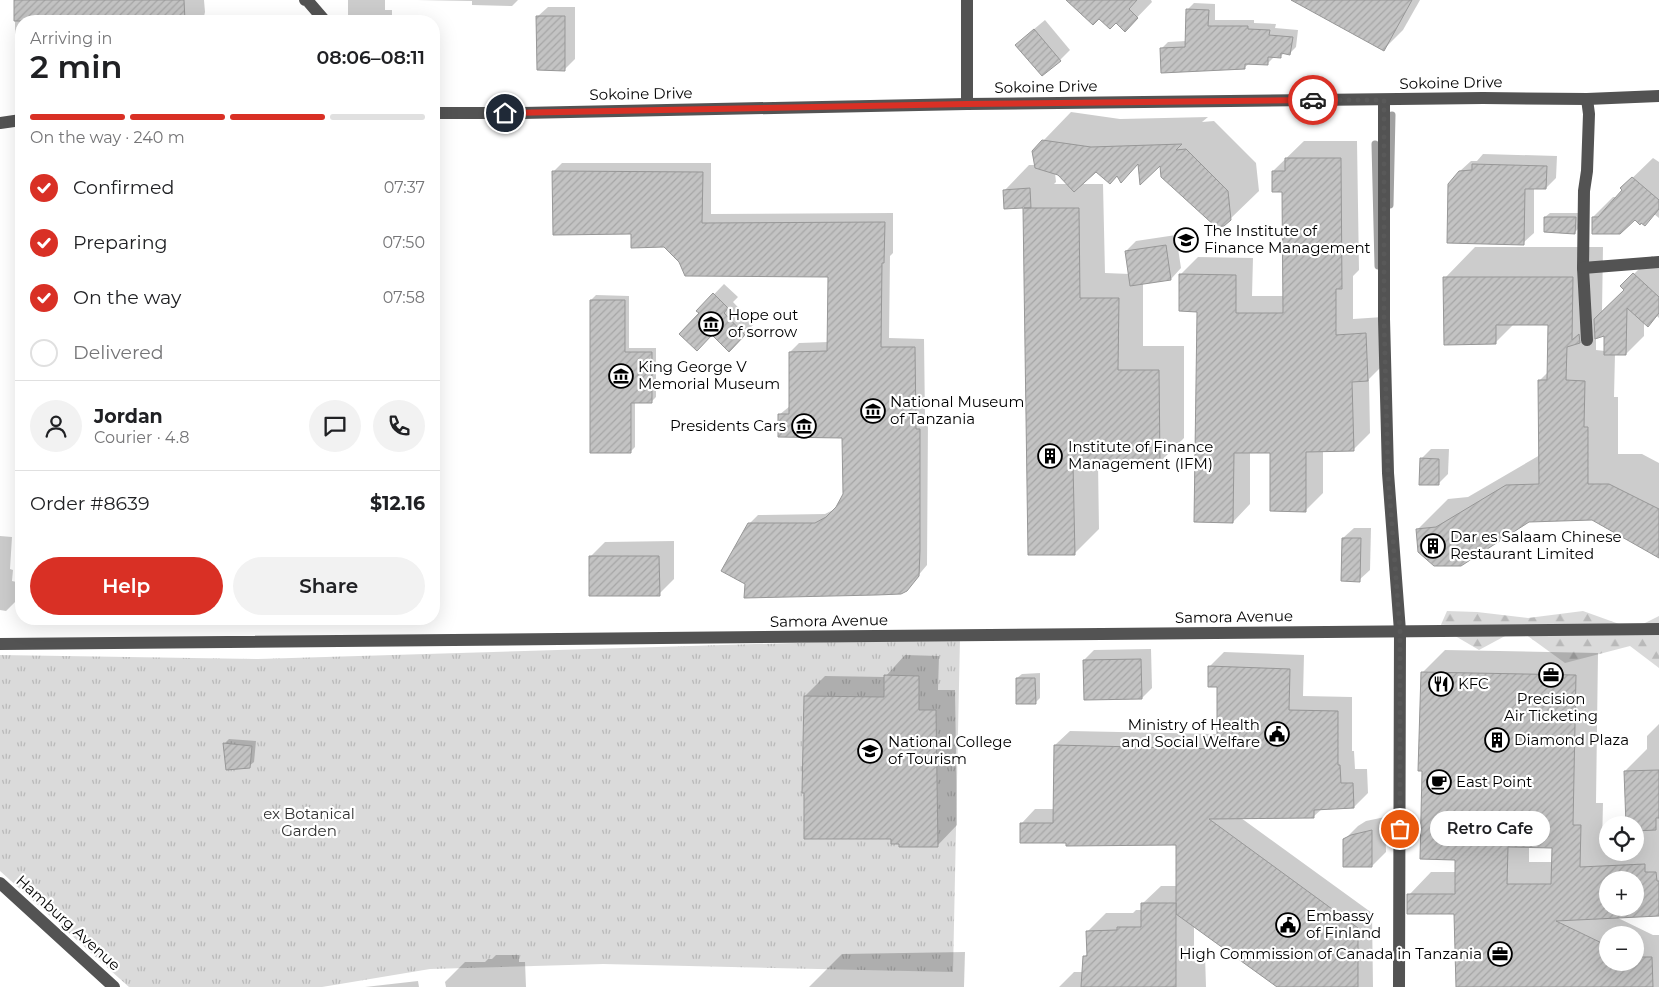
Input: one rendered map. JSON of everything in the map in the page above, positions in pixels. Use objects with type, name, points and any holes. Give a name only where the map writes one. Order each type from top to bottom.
[{"type":"street","points":[[305,0],[319,15]]},
{"type":"street","points":[[966,0],[966,104]]},
{"type":"street","name":"Sokoine Drive","points":[[440,114],[966,104],[1483,98],[1586,99],[1659,96]]},
{"type":"street","points":[[1586,99],[1589,114],[1587,171],[1584,191],[1583,268],[1588,340]]},
{"type":"street","points":[[1384,100],[1384,319],[1388,473],[1400,631],[1399,987]]},
{"type":"street","points":[[0,123],[15,121]]},
{"type":"street","points":[[1583,268],[1659,262]]},
{"type":"street","name":"Samora Avenue","points":[[0,644],[1659,629]]},
{"type":"street","name":"Hamburg Avenue","points":[[0,883],[114,987]]},
{"type":"green space","points":[[1447,611],[1477,612],[1528,618],[1583,611],[1633,629],[1659,616],[1659,668],[1630,646],[1565,663],[1518,629],[1479,650],[1440,627]]},
{"type":"green space","name":"ex Botanical Garden","points":[[960,638],[953,972],[603,964],[430,969],[322,987],[129,987],[0,871],[0,655],[258,659]]},
{"type":"building","points":[[14,0],[184,0],[185,15],[15,15],[14,21]]},
{"type":"building","points":[[1066,0],[1137,0],[1129,9],[1138,18],[1125,32],[1116,23],[1110,29],[1099,19],[1093,25]]},
{"type":"building","points":[[1291,0],[1412,0],[1384,51]]},
{"type":"building","points":[[1186,9],[1209,10],[1208,26],[1248,26],[1248,29],[1270,30],[1269,35],[1293,37],[1290,55],[1281,53],[1281,58],[1268,57],[1268,65],[1245,64],[1245,69],[1161,73],[1160,48],[1185,47]]},
{"type":"building","points":[[536,16],[565,16],[565,71],[537,70]]},
{"type":"building","points":[[1034,29],[1061,61],[1042,76],[1015,45]]},
{"type":"building","points":[[1042,140],[1091,147],[1182,144],[1176,150],[1186,149],[1228,191],[1231,220],[1224,226],[1216,227],[1161,177],[1160,166],[1140,185],[1138,164],[1121,183],[1117,176],[1110,184],[1096,172],[1074,192],[1058,175],[1035,168],[1032,151]]},
{"type":"building","points":[[1285,158],[1341,158],[1342,289],[1336,289],[1336,335],[1366,333],[1368,381],[1352,382],[1354,451],[1306,452],[1306,512],[1270,511],[1270,453],[1234,453],[1233,523],[1194,522],[1197,312],[1179,311],[1179,274],[1236,275],[1236,313],[1283,313],[1282,192],[1272,192],[1272,171],[1285,171]]},
{"type":"building","points":[[1472,164],[1547,166],[1546,189],[1525,189],[1524,245],[1447,243],[1448,184],[1459,171],[1472,170]]},
{"type":"building","name":"National Museum of Tanzania","points":[[552,171],[703,172],[702,223],[885,222],[884,263],[882,263],[881,347],[915,347],[916,429],[920,429],[919,576],[907,591],[901,594],[744,598],[745,584],[721,571],[748,523],[815,523],[826,517],[836,507],[843,494],[842,438],[778,437],[778,414],[789,414],[789,352],[827,351],[828,277],[685,276],[679,262],[664,247],[631,248],[631,234],[553,235]]},
{"type":"building","points":[[1632,177],[1659,200],[1659,209],[1645,226],[1641,223],[1640,225],[1635,220],[1620,234],[1592,234],[1592,217],[1598,217],[1622,190],[1620,188]]},
{"type":"building","name":"Institute of Finance Management (IFM)","points":[[1030,188],[1031,208],[1079,208],[1080,298],[1119,298],[1118,370],[1159,370],[1160,464],[1073,464],[1075,555],[1028,555],[1023,208],[1004,209],[1003,190]]},
{"type":"building","points":[[1544,217],[1576,217],[1575,234],[1544,232]]},
{"type":"building","points":[[1166,245],[1171,280],[1130,286],[1125,251]]},
{"type":"building","points":[[1633,273],[1659,297],[1659,313],[1648,327],[1627,308],[1626,355],[1604,355],[1604,336],[1595,339],[1594,319],[1624,290],[1620,286]]},
{"type":"building","points":[[1443,277],[1573,277],[1572,340],[1579,334],[1580,343],[1567,347],[1566,380],[1585,381],[1584,427],[1588,427],[1588,484],[1609,484],[1659,509],[1659,558],[1592,520],[1529,522],[1461,566],[1434,566],[1418,552],[1416,529],[1436,527],[1506,485],[1539,484],[1538,380],[1547,380],[1548,325],[1496,325],[1496,344],[1444,345]]},
{"type":"building","name":"Hope out of sorrow","points":[[713,293],[728,308],[724,313],[745,335],[729,352],[712,335],[697,351],[679,334],[699,313],[696,311]]},
{"type":"building","name":"King George V Memorial Museum","points":[[590,300],[625,300],[625,352],[652,352],[652,403],[631,403],[631,453],[590,453]]},
{"type":"building","points":[[1420,458],[1439,459],[1439,485],[1419,485]]},
{"type":"building","points":[[1342,538],[1361,538],[1360,582],[1341,581]]},
{"type":"building","points":[[589,556],[659,556],[660,596],[589,596]]},
{"type":"building","points":[[1141,659],[1142,699],[1084,700],[1083,660]]},
{"type":"building","points":[[1208,666],[1290,669],[1289,710],[1338,711],[1338,765],[1340,765],[1341,783],[1353,783],[1354,808],[1314,810],[1314,818],[1209,819],[1358,928],[1358,987],[1277,987],[1176,914],[1176,845],[1066,846],[1066,843],[1020,843],[1020,823],[1053,823],[1054,745],[1217,749],[1217,687],[1208,687]]},
{"type":"building","points":[[1421,672],[1576,675],[1573,825],[1581,825],[1580,867],[1645,864],[1645,872],[1656,872],[1657,881],[1659,881],[1659,916],[1556,921],[1599,942],[1599,971],[1644,971],[1644,957],[1652,957],[1653,987],[1456,987],[1454,914],[1407,914],[1407,894],[1455,894],[1455,860],[1420,859],[1422,771],[1418,771]],"holes":[[[1508,847],[1552,848],[1551,884],[1507,884]]]},
{"type":"building","name":"National College of Tourism","points":[[884,675],[919,676],[919,710],[936,710],[938,847],[899,847],[899,844],[891,844],[891,839],[804,839],[804,793],[802,793],[804,696],[884,697]]},
{"type":"building","points":[[1016,678],[1035,678],[1036,704],[1016,704]]},
{"type":"building","points":[[223,743],[252,746],[250,768],[226,770]]},
{"type":"building","points":[[1659,770],[1659,818],[1656,818],[1656,830],[1644,831],[1644,816],[1626,816],[1624,771]]},
{"type":"building","points":[[1372,830],[1372,867],[1343,867],[1343,839]]},
{"type":"building","points":[[1141,903],[1176,903],[1176,987],[1081,987],[1083,956],[1087,956],[1086,931],[1117,930],[1117,927],[1141,927]]},
{"type":"waterway","points":[[1390,205],[1392,115]]},
{"type":"waterway","points":[[1375,144],[1378,266]]},
{"type":"way so far","points":[[1313,100],[1384,100],[1384,319],[1388,473],[1400,631],[1400,829]]},
{"type":"place","name":"The Institute of Finance Management","points":[[1186,240]]},
{"type":"place","name":"Hope out of sorrow","points":[[711,324]]},
{"type":"place","name":"King George V Memorial Museum","points":[[621,376]]},
{"type":"place","name":"National Museum of Tanzania","points":[[873,411]]},
{"type":"place","name":"Presidents Cars","points":[[804,426]]},
{"type":"place","name":"Institute of Finance Management (IFM)","points":[[1050,456]]},
{"type":"place","name":"Dar es Salaam Chinese Restaurant Limited","points":[[1433,546]]},
{"type":"place","name":"Precision Air Ticketing","points":[[1551,675]]},
{"type":"place","name":"KFC","points":[[1441,684]]},
{"type":"place","name":"Ministry of Health and Social Welfare","points":[[1277,734]]},
{"type":"place","name":"Diamond Plaza","points":[[1497,740]]},
{"type":"place","name":"National College of Tourism","points":[[870,751]]},
{"type":"place","name":"East Point","points":[[1439,782]]},
{"type":"place","name":"Retro Cafe","points":[[1400,829]]},
{"type":"place","name":"Embassy of Finland","points":[[1288,925]]},
{"type":"place","name":"High Commission of Canada in Tanzania","points":[[1500,954]]},
{"type":"route","points":[[505,113],[966,104],[1313,100]]}]
